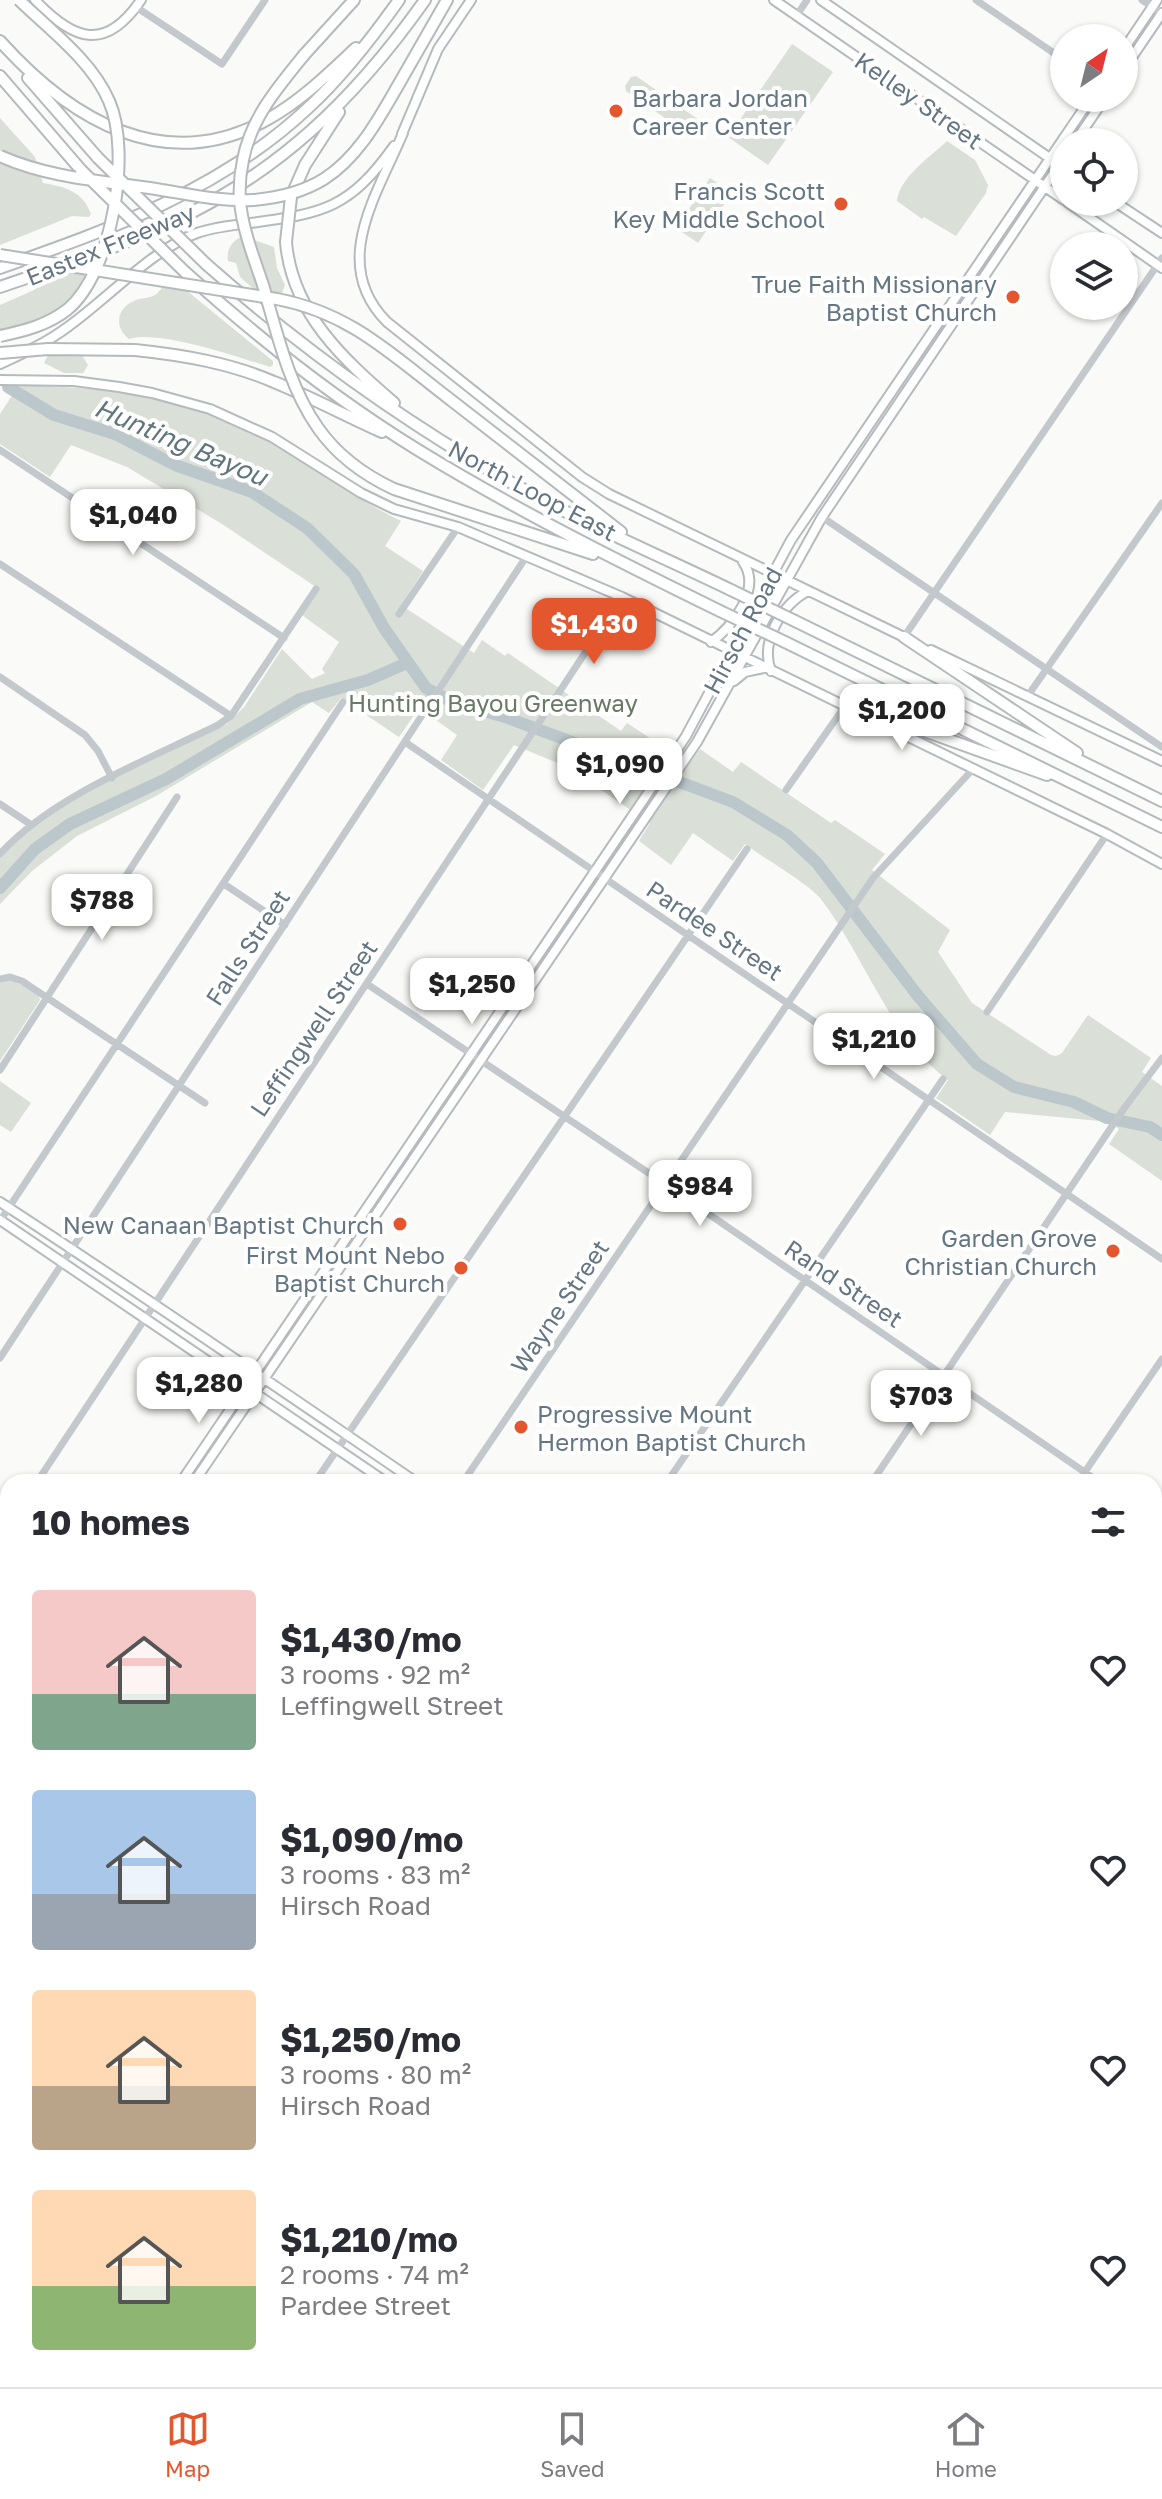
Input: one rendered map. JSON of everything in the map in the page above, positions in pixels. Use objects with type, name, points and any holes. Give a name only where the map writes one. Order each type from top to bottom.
[{"type":"highway","points":[[0,336],[55,318],[87,288],[99,266],[106,242],[119,152],[114,115],[100,85],[79,59],[19,0]]},
{"type":"highway","points":[[354,0],[268,100],[252,129],[241,169],[239,191],[242,215],[269,306],[304,406],[339,453],[371,477],[394,489],[639,571]]},
{"type":"highway","name":"Eastex Freeway","points":[[0,268],[128,221],[189,193],[261,148],[309,108],[399,0]]},
{"type":"highway","name":"Eastex Freeway","points":[[0,287],[133,239],[195,211],[273,162],[350,95],[385,55],[425,0]]},
{"type":"highway","points":[[0,156],[37,169],[79,178],[225,199],[272,197],[313,185],[339,168],[366,137],[447,0]]},
{"type":"highway","points":[[0,42],[55,95],[94,120],[144,139],[188,143],[235,134],[271,117],[326,75],[383,22]]},
{"type":"highway","name":"North Loop East","points":[[0,42],[98,158],[206,264],[331,366],[436,437],[550,503],[1162,801]]},
{"type":"highway","name":"North Loop East","points":[[0,76],[81,170],[185,272],[320,383],[416,449],[541,521],[639,571],[1162,827]]},
{"type":"highway","points":[[350,95],[305,165],[291,197],[286,242],[289,266],[295,286],[324,335],[368,380],[436,437]]},
{"type":"highway","points":[[0,255],[313,307],[355,327],[601,518],[657,554]]},
{"type":"highway","points":[[0,353],[48,349],[135,350],[203,360],[261,377],[416,449]]},
{"type":"highway","points":[[904,637],[1109,774]]},
{"type":"highway","points":[[845,706],[855,706],[1105,797]]},
{"type":"main road","points":[[35,0],[60,25],[80,34],[100,34],[113,30],[138,3]]},
{"type":"main road","points":[[471,0],[438,49],[363,230],[358,251],[363,287],[378,313],[398,333],[582,477],[609,494],[1027,697],[1161,758]]},
{"type":"main road","name":"Kelley Street","points":[[774,0],[1050,190]]},
{"type":"main road","name":"Kelley Street","points":[[821,0],[1050,159]]},
{"type":"main road","points":[[1138,29],[1155,4]]},
{"type":"main road","points":[[1138,48],[1162,13]]},
{"type":"main road","points":[[0,364],[43,344],[144,266],[195,234],[301,216],[322,211],[340,201],[368,178],[403,133]]},
{"type":"main road","name":"Hirsch Road","points":[[199,1474],[372,1219],[594,872],[686,736],[771,574],[1050,159]]},
{"type":"main road","name":"Hirsch Road","points":[[186,1474],[363,1213],[660,797],[723,694],[822,517],[1050,179]]},
{"type":"main road","name":"Kelley Street","points":[[1089,216],[1160,263]]},
{"type":"main road","points":[[1136,216],[1162,233]]},
{"type":"main road","points":[[968,279],[977,285]]},
{"type":"main road","points":[[900,379],[909,385]]},
{"type":"main road","points":[[0,380],[74,381],[119,387],[210,409],[272,437],[361,493],[394,509],[458,527],[622,597],[1107,834],[1162,864]]},
{"type":"main road","points":[[822,517],[822,503],[842,473],[848,456]]},
{"type":"main road","points":[[711,642],[725,631],[744,602],[750,576],[740,557]]},
{"type":"main road","points":[[768,670],[767,648],[772,634],[787,608],[808,591]]},
{"type":"main road","points":[[723,694],[745,672],[768,670]]},
{"type":"main road","points":[[0,1202],[156,1304],[404,1474]]},
{"type":"main road","points":[[363,1213],[372,1219]]},
{"type":"main road","points":[[0,1220],[374,1474]]},
{"type":"street","points":[[138,3],[222,64],[265,0]]},
{"type":"street","points":[[797,15],[807,0]]},
{"type":"street","points":[[976,0],[1050,50]]},
{"type":"street","points":[[1142,0],[1155,4],[1162,13]]},
{"type":"street","points":[[904,637],[1160,263]]},
{"type":"street","points":[[0,450],[284,638]]},
{"type":"street","points":[[1027,697],[1162,503]]},
{"type":"street","points":[[822,517],[1162,747]]},
{"type":"street","points":[[399,614],[458,527]]},
{"type":"street","name":"Falls Street","points":[[0,1358],[526,557]]},
{"type":"street","points":[[0,564],[231,716]]},
{"type":"street","points":[[0,854],[30,824],[63,803],[231,716],[316,589]]},
{"type":"street","name":"Leffingwell Street","points":[[42,1474],[622,597]]},
{"type":"street","points":[[0,677],[85,735],[98,751],[112,778]]},
{"type":"street","points":[[0,1220],[343,702]]},
{"type":"street","points":[[786,790],[845,706]]},
{"type":"street","name":"Pardee Street","points":[[405,742],[1162,1259]]},
{"type":"street","name":"Wayne Street","points":[[468,1474],[838,928],[898,849],[973,769]]},
{"type":"street","points":[[0,1070],[177,797]]},
{"type":"street","points":[[0,804],[30,824]]},
{"type":"street","points":[[987,1012],[1107,834]]},
{"type":"street","points":[[321,1474],[747,849]]},
{"type":"street","points":[[224,884],[285,925]]},
{"type":"street","points":[[0,979],[10,977],[22,981],[205,1103]]},
{"type":"street","name":"Rand Street","points":[[367,984],[1088,1474]]},
{"type":"street","points":[[878,1474],[1125,1107],[1162,1058]]},
{"type":"street","points":[[672,1474],[943,1079]]},
{"type":"street","points":[[1085,1472],[1162,1359]]},
{"type":"green space","points":[[792,44],[833,72],[768,165],[728,137]]},
{"type":"green space","points":[[636,76],[702,122],[698,134],[691,136],[626,91],[625,86],[631,77]]},
{"type":"green space","points":[[0,118],[35,157],[43,183],[78,195],[88,206],[89,217],[72,216],[0,245]]},
{"type":"green space","points":[[947,141],[975,160],[988,185],[986,193],[956,236],[924,217],[922,219],[897,201],[909,176]]},
{"type":"green space","points":[[710,178],[732,193],[698,243],[676,228]]},
{"type":"green space","points":[[243,236],[274,247],[277,268],[285,285],[281,296],[261,295],[240,277],[236,263],[228,261],[231,246]]},
{"type":"green space","points":[[93,264],[76,292],[56,310],[32,322],[0,331],[0,305],[34,290],[40,283]]},
{"type":"green space","points":[[164,285],[186,290],[273,361],[273,365],[270,367],[178,341],[142,337],[129,339],[119,323],[121,312],[136,300],[155,295]]},
{"type":"green space","points":[[80,352],[88,365],[83,373],[64,373],[44,363],[49,353]]},
{"type":"green space","name":"Hunting Bayou Greenway","points":[[19,385],[102,390],[157,399],[210,414],[257,435],[401,521],[385,546],[423,571],[401,605],[474,653],[482,640],[505,656],[508,653],[621,731],[627,723],[689,764],[700,749],[733,772],[741,762],[831,823],[835,820],[885,854],[872,870],[950,930],[938,952],[972,1003],[1051,1055],[1062,1053],[1088,1015],[1151,1058],[1142,1072],[1162,1086],[1162,1181],[1109,1144],[1119,1129],[1110,1122],[1005,1112],[990,1135],[936,1098],[948,1080],[910,1042],[820,898],[745,844],[733,861],[693,833],[671,865],[639,841],[650,823],[567,767],[514,745],[483,790],[441,760],[457,735],[419,708],[399,737],[341,698],[329,713],[312,702],[156,796],[77,836],[32,871],[0,904],[0,857],[23,835],[106,780],[227,724],[244,707],[282,649],[312,679],[325,673],[322,669],[339,642],[302,615],[319,589],[222,524],[127,467],[71,445],[50,477],[0,444],[0,414]]},
{"type":"green space","points":[[11,980],[38,993],[40,1000],[0,1061],[0,982]]},
{"type":"green space","points":[[0,1081],[31,1103],[11,1132],[0,1125]]},
{"type":"waterway","name":"Hunting Bayou","points":[[8,387],[54,415],[115,434],[175,465],[252,492],[307,528],[354,574],[384,628],[426,688],[452,702],[505,717],[733,802],[787,835],[817,863],[918,996],[977,1064],[1014,1087],[1074,1102],[1107,1118],[1150,1127],[1162,1135]]},
{"type":"waterway","points":[[0,888],[35,849],[70,824],[166,779],[300,699],[368,680],[407,663]]},
{"type":"place","name":"Barbara Jordan Career Center","points":[[616,111]]},
{"type":"place","name":"Francis Scott Key Middle School","points":[[841,204]]},
{"type":"place","name":"True Faith Missionary Baptist Church","points":[[1013,297]]},
{"type":"place","name":"New Canaan Baptist Church","points":[[400,1224]]},
{"type":"place","name":"Garden Grove Christian Church","points":[[1113,1251]]},
{"type":"place","name":"First Mount Nebo Baptist Church","points":[[461,1268]]},
{"type":"place","name":"Progressive Mount Hermon Baptist Church","points":[[521,1427]]}]
